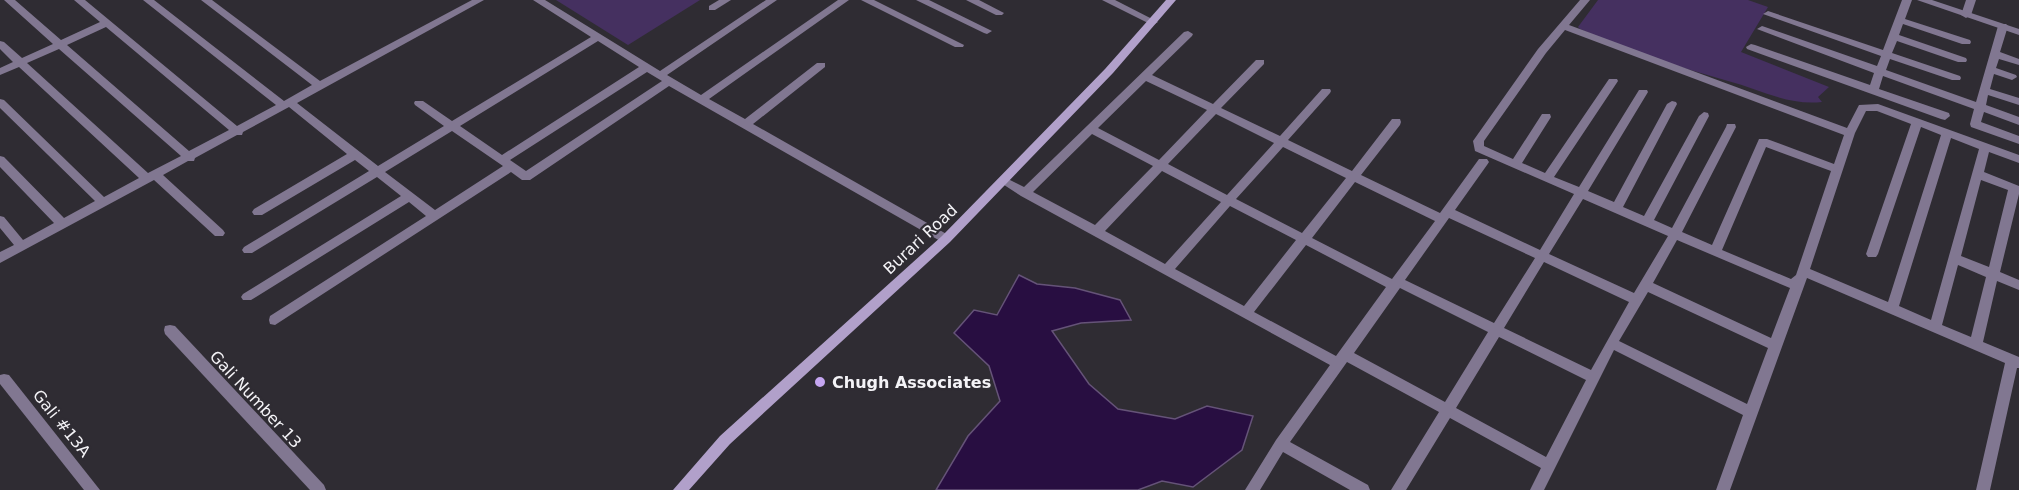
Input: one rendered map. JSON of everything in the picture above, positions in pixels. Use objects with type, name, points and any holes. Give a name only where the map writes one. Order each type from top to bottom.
[{"type":"main road","name":"Burari Road","points":[[680,490],[725,440],[946,239],[1004,181],[1171,0]]},
{"type":"street","points":[[9,0],[190,158]]},
{"type":"street","points":[[79,0],[238,132]]},
{"type":"street","points":[[148,0],[434,216]]},
{"type":"street","points":[[206,0],[320,86]]},
{"type":"street","points":[[0,258],[190,158],[479,0]]},
{"type":"street","points":[[538,0],[665,78],[946,239]]},
{"type":"street","points":[[712,8],[726,0]]},
{"type":"street","points":[[419,104],[505,164],[524,176],[530,176],[772,0]]},
{"type":"street","points":[[702,99],[844,0]]},
{"type":"street","points":[[866,0],[959,45]]},
{"type":"street","points":[[921,0],[987,31]]},
{"type":"street","points":[[971,0],[999,13]]},
{"type":"street","points":[[1107,0],[1153,22]]},
{"type":"street","points":[[1585,0],[1542,51],[1478,141],[1479,148],[1547,180],[1780,280],[1793,284],[1801,276]]},
{"type":"street","points":[[1873,90],[1907,0]]},
{"type":"street","points":[[1922,0],[2019,32]]},
{"type":"street","points":[[1966,15],[1971,0]]},
{"type":"street","points":[[1768,14],[1956,78]]},
{"type":"street","points":[[1899,20],[1966,42]]},
{"type":"street","points":[[0,72],[107,23]]},
{"type":"street","points":[[1564,26],[1850,133]]},
{"type":"street","points":[[2003,26],[1975,124],[2019,140]]},
{"type":"street","points":[[1762,29],[2019,121]]},
{"type":"street","points":[[1025,193],[1188,34]]},
{"type":"street","points":[[1893,36],[1962,60]]},
{"type":"street","points":[[248,250],[598,37]]},
{"type":"street","points":[[0,44],[152,178],[219,233]]},
{"type":"street","points":[[1751,47],[1945,116]]},
{"type":"street","points":[[1995,54],[2017,62]]},
{"type":"street","points":[[1096,232],[1260,62]]},
{"type":"street","points":[[746,124],[821,65]]},
{"type":"street","points":[[275,320],[434,216],[505,164],[647,67]]},
{"type":"street","points":[[1990,69],[2012,77]]},
{"type":"street","points":[[1145,76],[1354,176],[1636,300]]},
{"type":"street","points":[[1547,180],[1613,81]]},
{"type":"street","points":[[1984,90],[2019,102]]},
{"type":"street","points":[[1167,270],[1326,91]]},
{"type":"street","points":[[1398,490],[1643,92]]},
{"type":"street","points":[[0,102],[104,203]]},
{"type":"street","points":[[1616,209],[1672,104]]},
{"type":"street","points":[[1723,490],[1860,110],[1868,105],[2019,159]]},
{"type":"street","points":[[1647,222],[1704,116]]},
{"type":"street","points":[[1515,165],[1546,117]]},
{"type":"street","points":[[1246,313],[1396,122]]},
{"type":"street","points":[[1872,254],[1917,123]]},
{"type":"street","points":[[1541,489],[1550,466],[1611,343],[1675,234],[1731,127]]},
{"type":"street","points":[[1090,129],[1396,284],[1595,378]]},
{"type":"street","points":[[1892,309],[1947,134]]},
{"type":"street","points":[[1715,251],[1763,142],[1839,170]]},
{"type":"street","points":[[1935,327],[1984,147]]},
{"type":"street","points":[[258,212],[354,155]]},
{"type":"street","points":[[0,160],[63,225]]},
{"type":"street","points":[[1252,490],[1281,444],[1483,162]]},
{"type":"street","points":[[1976,344],[2016,189],[1977,174]]},
{"type":"street","points":[[1004,181],[1246,313],[1446,411],[1550,466]]},
{"type":"street","points":[[248,297],[408,197]]},
{"type":"street","points":[[0,220],[22,247]]},
{"type":"street","points":[[1954,258],[2019,285]]},
{"type":"street","points":[[1801,276],[1892,309],[2016,361],[1983,490]]},
{"type":"street","points":[[1645,285],[1776,347]]},
{"type":"street","name":"Gali Number 13","points":[[170,330],[319,490]]},
{"type":"street","points":[[1611,343],[1752,412]]},
{"type":"street","name":"Gali #13A","points":[[4,379],[93,490]]},
{"type":"street","points":[[1281,444],[1363,490]]},
{"type":"shaded area","points":[[556,0],[700,0],[628,45]]},
{"type":"shaded area","points":[[1598,0],[1748,0],[1768,7],[1741,52],[1829,87],[1818,97],[1822,102],[1797,102],[1635,51],[1578,27]]},
{"type":"shaded area","points":[[1019,275],[1037,284],[1075,288],[1120,300],[1131,320],[1081,323],[1052,331],[1089,384],[1118,409],[1175,419],[1207,406],[1253,416],[1242,450],[1193,487],[1162,481],[1138,490],[936,490],[968,436],[1000,401],[989,366],[954,333],[974,310],[997,315]]},
{"type":"place","name":"Chugh Associates","points":[[820,382]]}]
